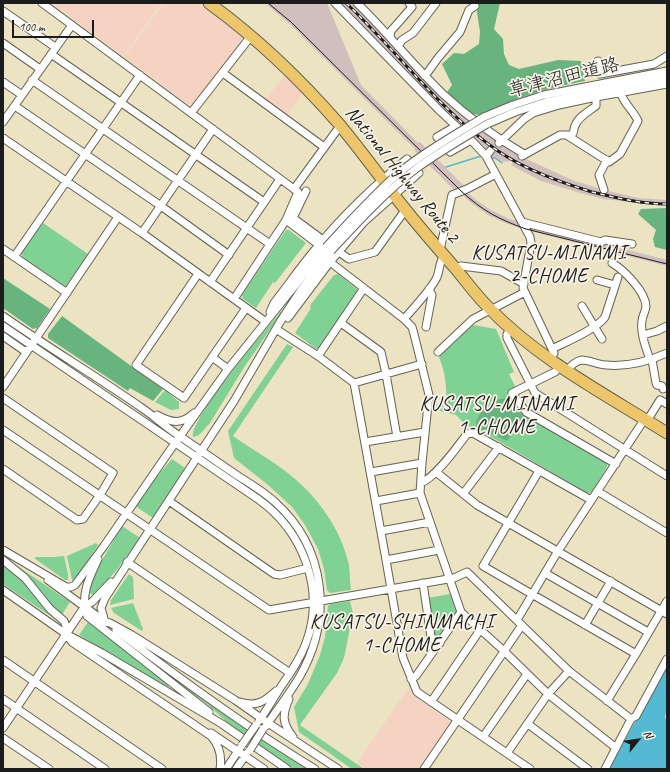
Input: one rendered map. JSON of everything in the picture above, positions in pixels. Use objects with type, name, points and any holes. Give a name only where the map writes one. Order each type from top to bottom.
[{"type":"highway","name":"National Highway Route 2","points":[[209,3],[251,36],[286,68],[317,100],[340,126],[455,269],[491,310],[511,330],[550,360],[667,434]]},
{"type":"street","points":[[42,3],[298,192],[286,220],[234,299]]},
{"type":"street","points":[[335,3],[486,156],[529,234],[531,243],[523,288],[554,353],[550,360]]},
{"type":"street","points":[[357,3],[426,76],[453,102],[500,142],[523,155],[560,135],[568,136],[609,162],[620,154],[638,123],[635,114],[622,98],[621,93]]},
{"type":"street","points":[[390,37],[391,31],[412,6],[409,3]]},
{"type":"street","points":[[398,46],[402,40],[413,33],[436,3]]},
{"type":"street","points":[[426,76],[438,58],[460,32],[469,10],[476,6]]},
{"type":"street","points":[[3,11],[55,47]]},
{"type":"street","points":[[3,122],[72,25]]},
{"type":"street","points":[[191,113],[251,36]]},
{"type":"street","points":[[3,43],[40,69]]},
{"type":"street","points":[[51,54],[264,202]]},
{"type":"street","points":[[598,61],[600,74],[654,64],[667,56]]},
{"type":"street","name":"草津沼田道路","points":[[328,247],[373,196],[401,171],[446,140],[484,117],[544,95],[667,71]]},
{"type":"street","points":[[223,73],[324,147]]},
{"type":"street","points":[[14,257],[140,75]]},
{"type":"street","name":"草津沼田道路","points":[[328,247],[404,178],[435,155],[487,124],[546,102],[667,78]]},
{"type":"street","points":[[32,80],[104,128],[270,244]]},
{"type":"street","points":[[3,82],[22,95]]},
{"type":"street","points":[[500,142],[524,119],[533,113],[558,105],[667,83]]},
{"type":"street","points":[[640,84],[667,83]]},
{"type":"street","points":[[568,136],[572,135],[574,132],[574,126],[581,117],[596,106],[596,97]]},
{"type":"street","points":[[15,106],[161,206],[229,255]]},
{"type":"street","points":[[294,188],[340,126]]},
{"type":"street","points":[[456,126],[437,137],[450,152],[471,140]]},
{"type":"street","points":[[142,233],[213,129]]},
{"type":"street","points":[[3,138],[142,233],[266,322]]},
{"type":"street","points":[[486,156],[491,150]]},
{"type":"street","points":[[3,551],[66,587],[71,588],[77,584],[228,369],[328,247],[363,223],[420,173],[406,159],[382,179],[347,213],[328,247],[280,322],[234,401],[150,530],[126,564],[102,604],[101,611],[105,622]]},
{"type":"street","points":[[604,190],[600,173],[607,160]]},
{"type":"street","points":[[404,318],[429,289],[437,277],[452,195],[496,174]]},
{"type":"street","points":[[210,282],[280,179]]},
{"type":"street","points":[[306,191],[293,218],[328,247],[330,262],[404,318],[412,327],[429,394],[420,493],[461,612],[548,694],[616,748]]},
{"type":"street","points":[[286,220],[349,259],[375,252],[406,209]]},
{"type":"street","points":[[3,387],[118,217]]},
{"type":"street","points":[[522,222],[601,242],[604,240],[632,244]]},
{"type":"street","points":[[3,249],[67,293]]},
{"type":"street","points":[[266,347],[330,262]]},
{"type":"street","points":[[424,769],[504,651],[533,594],[558,551],[642,423],[650,416],[665,389],[662,386],[657,386],[643,335],[642,321],[646,305],[631,279],[612,263]]},
{"type":"street","points":[[455,269],[461,266],[501,271],[524,284]]},
{"type":"street","points":[[198,274],[136,365],[184,398],[246,308]]},
{"type":"street","points":[[552,349],[594,327],[602,321],[605,317],[618,277]]},
{"type":"street","points":[[597,280],[615,285]]},
{"type":"street","points":[[318,356],[364,288]]},
{"type":"street","points":[[426,327],[432,294],[429,289]]},
{"type":"street","points":[[438,352],[473,319],[525,292]]},
{"type":"street","points":[[582,306],[602,339]]},
{"type":"street","points":[[3,316],[33,341],[175,443],[250,493],[272,510],[283,521],[295,537],[302,550],[312,582],[313,602],[311,624],[307,642],[301,655],[259,722],[226,769]]},
{"type":"street","points":[[341,323],[380,352],[386,374],[397,437]]},
{"type":"street","points":[[3,326],[33,341],[142,408],[166,420],[178,422],[185,420],[207,400]]},
{"type":"street","points":[[643,335],[667,326]]},
{"type":"street","points":[[511,330],[507,334],[507,338],[535,393],[667,476]]},
{"type":"street","points":[[279,331],[318,356],[354,383],[403,658],[417,692],[530,769]]},
{"type":"street","points":[[3,336],[26,352]]},
{"type":"street","points":[[616,464],[526,412],[512,393],[582,360],[610,366],[639,364],[667,353]]},
{"type":"street","points":[[212,357],[228,369]]},
{"type":"street","points":[[354,383],[422,364]]},
{"type":"street","points":[[3,398],[112,472],[112,476],[100,496],[83,519],[77,520],[3,469]]},
{"type":"street","points":[[660,400],[667,404]]},
{"type":"street","points":[[142,408],[180,437],[268,497],[292,521],[304,538],[314,560],[318,580],[321,601],[320,620],[316,636],[300,677],[287,703],[283,718],[289,732],[294,738],[338,769]]},
{"type":"street","points":[[3,430],[269,610],[454,578],[467,572],[569,671],[631,719]]},
{"type":"street","points":[[365,442],[425,432]]},
{"type":"street","points":[[421,483],[426,481],[436,472],[468,434],[473,433],[591,500]]},
{"type":"street","points":[[463,494],[499,447]]},
{"type":"street","points":[[370,472],[422,463]]},
{"type":"street","points":[[539,471],[483,566],[636,654]]},
{"type":"street","points":[[436,472],[477,505],[664,612]]},
{"type":"street","points":[[597,491],[667,533]]},
{"type":"street","points":[[376,501],[420,493]]},
{"type":"street","points":[[169,501],[274,574],[280,575],[308,568]]},
{"type":"street","points":[[381,531],[430,522]]},
{"type":"street","points":[[104,546],[85,592],[85,606],[88,618],[201,705],[222,724]]},
{"type":"street","points":[[386,560],[439,550]]},
{"type":"street","points":[[3,551],[85,606],[227,711],[315,769]]},
{"type":"street","points":[[3,560],[25,578],[50,609],[64,621],[66,626],[66,634],[72,642],[213,738],[220,752],[220,769]]},
{"type":"street","points":[[3,728],[85,606],[96,598],[126,564]]},
{"type":"street","points":[[126,564],[290,673]]},
{"type":"street","points":[[545,573],[648,632]]},
{"type":"street","points":[[585,625],[611,581]]},
{"type":"street","points":[[423,583],[431,637],[440,643]]},
{"type":"street","points":[[3,590],[66,634],[102,653],[222,724],[287,769]]},
{"type":"street","points":[[607,701],[648,632],[664,612],[667,601]]},
{"type":"street","points":[[411,678],[416,676],[461,612]]},
{"type":"street","points":[[105,622],[110,622],[132,635],[235,700],[265,726],[303,745]]},
{"type":"street","points":[[431,702],[480,630]]},
{"type":"street","points":[[605,769],[631,719],[636,716],[667,659]]},
{"type":"street","points":[[3,660],[162,769]]},
{"type":"street","points":[[507,754],[548,694],[569,671]]},
{"type":"street","points":[[483,737],[527,674]]},
{"type":"street","points":[[236,769],[300,677]]},
{"type":"street","points":[[235,700],[244,703],[257,704],[269,697],[283,684]]},
{"type":"street","points":[[3,699],[105,769]]},
{"type":"street","points":[[170,708],[183,715],[264,769]]},
{"type":"street","points":[[528,724],[588,769]]},
{"type":"street","points":[[3,738],[49,769]]},
{"type":"shaded area","points":[[51,3],[162,3],[123,56]]},
{"type":"shaded area","points":[[164,3],[198,3],[241,34],[242,42],[193,104],[189,105],[124,57]]},
{"type":"shaded area","points":[[265,3],[327,3],[361,85],[418,143],[420,142],[464,186],[464,189],[476,200],[491,210],[509,219],[667,260],[667,266],[523,229],[488,215],[470,202],[458,190],[455,191],[291,25]]},
{"type":"shaded area","points":[[341,3],[354,3],[377,28],[496,140],[496,142],[520,155],[518,157],[522,157],[572,180],[604,190],[638,198],[667,200],[667,206],[603,199],[580,193],[541,181],[511,165],[513,162],[511,161],[502,162],[490,157],[489,156],[495,151],[489,147],[484,149]]},
{"type":"shaded area","points":[[286,74],[304,92],[286,117],[264,101]]},
{"type":"shaded area","points":[[409,687],[412,695],[448,720],[449,724],[418,769],[366,769],[357,763]]},
{"type":"green space","points":[[480,3],[500,3],[494,29],[503,39],[504,54],[509,65],[519,69],[558,60],[581,61],[585,81],[532,94],[511,101],[482,115],[474,114],[465,110],[447,92],[452,85],[442,64],[454,53],[464,54],[479,44],[480,32],[476,6]]},
{"type":"green space","points":[[667,208],[667,250],[655,247],[653,239],[656,230],[638,214],[641,209]]},
{"type":"green space","points":[[43,223],[88,254],[66,286],[63,286],[23,258],[21,253]]},
{"type":"green space","points":[[286,230],[289,230],[306,243],[275,283],[273,282],[256,308],[243,299],[242,295]]},
{"type":"green space","points":[[338,274],[358,291],[320,347],[316,349],[295,333],[311,308],[311,304],[334,275]]},
{"type":"green space","points":[[3,278],[50,309],[37,328],[33,329],[3,308]]},
{"type":"green space","points":[[283,309],[243,369],[210,423],[200,434],[193,437],[195,427],[216,393]]},
{"type":"green space","points":[[62,316],[163,389],[153,401],[130,388],[128,391],[48,338],[48,334]]},
{"type":"green space","points":[[473,325],[496,329],[514,372],[509,374],[516,388],[508,393],[523,413],[607,463],[607,467],[592,492],[587,493],[502,443],[475,428],[467,426],[456,415],[434,409],[434,403],[446,407],[446,382],[439,357]]},
{"type":"green space","points":[[287,344],[293,347],[233,436],[289,474],[319,503],[334,526],[345,552],[349,565],[351,590],[330,593],[327,590],[324,569],[318,549],[305,525],[292,507],[267,484],[234,458],[228,431]]},
{"type":"green space","points":[[165,390],[179,402],[179,409],[171,410],[155,402]]},
{"type":"green space","points":[[508,397],[524,418],[507,441],[476,427],[476,424],[481,413],[489,404],[495,400]]},
{"type":"green space","points":[[172,459],[185,468],[180,479],[153,518],[135,506],[149,486]]},
{"type":"green space","points":[[122,526],[140,538],[116,571],[93,595],[88,592],[97,569]]},
{"type":"green space","points":[[96,543],[98,545],[76,578],[72,580],[67,556]]},
{"type":"green space","points":[[64,556],[68,580],[65,580],[34,558],[36,557]]},
{"type":"green space","points":[[10,561],[70,602],[61,616],[9,563]]},
{"type":"green space","points":[[3,564],[17,574],[58,621],[3,584]]},
{"type":"green space","points":[[129,574],[133,577],[134,599],[110,605],[111,600]]},
{"type":"green space","points":[[450,594],[456,610],[456,615],[440,637],[438,637],[435,636],[428,598]]},
{"type":"green space","points":[[350,601],[353,613],[344,658],[337,673],[300,725],[364,769],[352,769],[299,732],[294,707],[308,684],[320,655],[325,637],[328,606],[331,604]]},
{"type":"green space","points":[[133,603],[143,629],[142,631],[114,613],[111,608]]},
{"type":"green space","points":[[88,622],[169,686],[168,688],[79,635]]},
{"type":"green space","points":[[123,639],[236,723],[307,769],[294,769],[228,723],[206,703],[180,685],[123,641]]},
{"type":"water","points":[[667,664],[667,708],[665,717],[667,722],[666,769],[609,769]]},
{"type":"waterway","points":[[446,167],[483,156]]},
{"type":"waterway","points":[[490,158],[495,158],[502,163]]},
{"type":"tram line","points":[[268,3],[291,22],[461,191],[476,204],[499,218],[526,229],[667,264]]},
{"type":"railway","points":[[346,3],[457,118],[477,135],[509,158],[544,175],[592,192],[639,202],[667,204]]},
{"type":"district","name":"KUSATSU-MINAMI 2-CHOME","points":[[549,266]]},
{"type":"district","name":"KUSATSU-MINAMI 1-CHOME","points":[[497,416]]},
{"type":"district","name":"KUSATSU-SHINMACHI 1-CHOME","points":[[402,634]]}]
